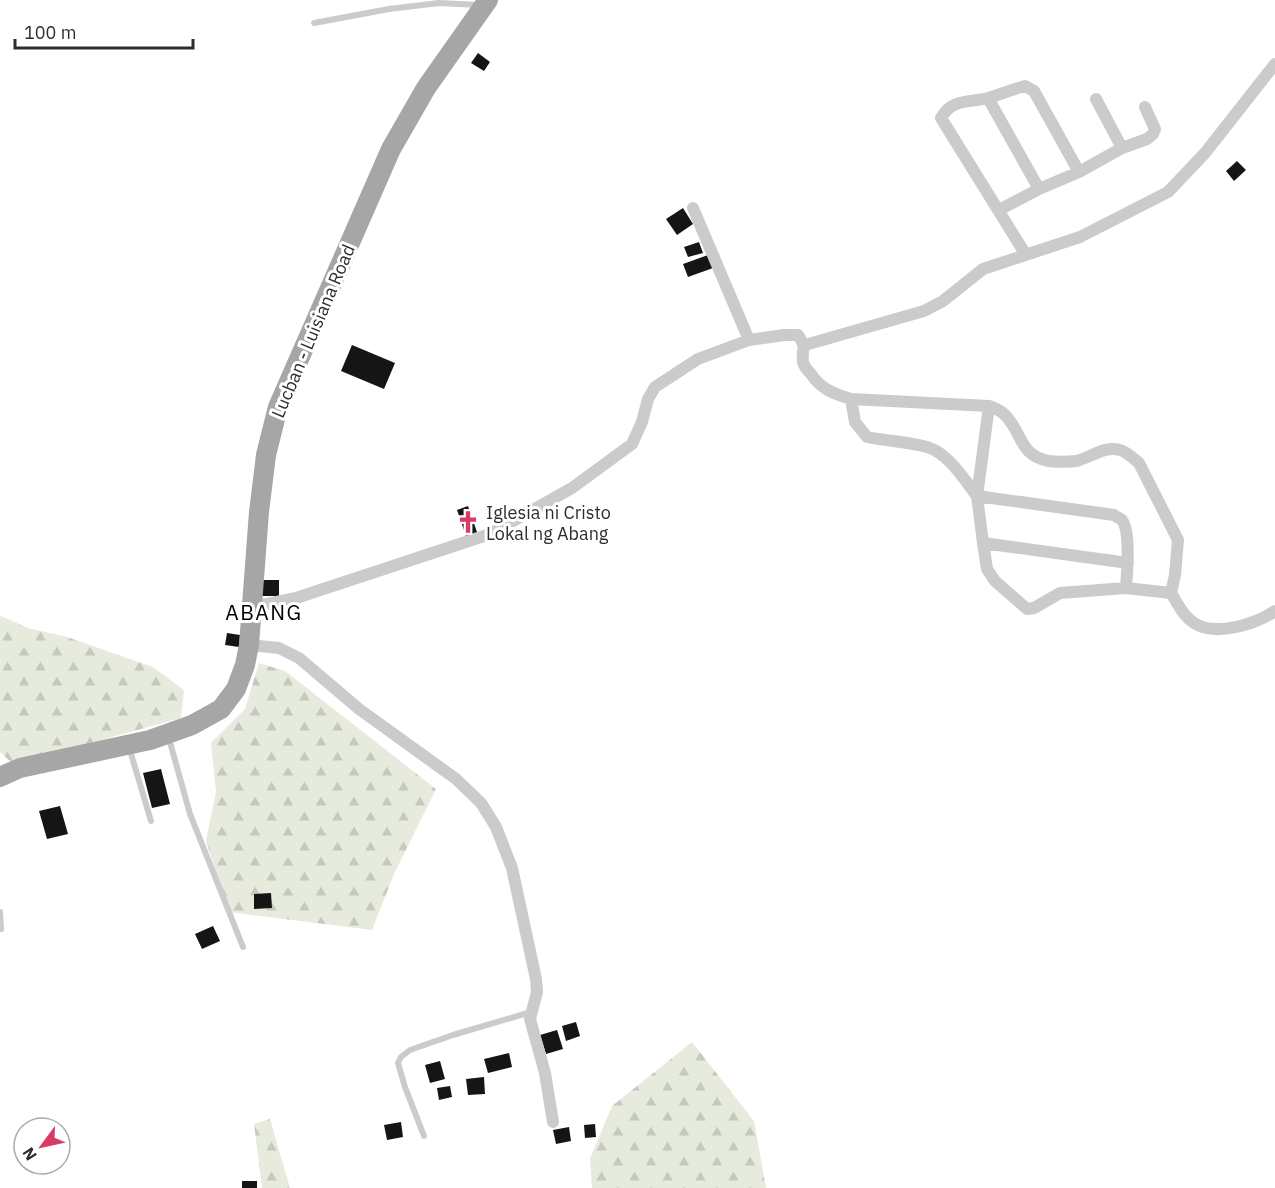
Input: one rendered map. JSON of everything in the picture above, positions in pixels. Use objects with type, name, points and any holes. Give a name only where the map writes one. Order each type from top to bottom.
[{"type":"main road","name":"Lucban - Luisiana Road","points":[[0,777],[20,768],[150,740],[192,725],[221,709],[236,689],[249,645],[258,512],[266,455],[278,407],[391,149],[426,88],[486,2]]},
{"type":"street","points":[[805,345],[924,311],[943,301],[983,269],[1080,237],[1168,192],[1205,153],[1275,64]]},
{"type":"street","points":[[1026,255],[941,118],[945,110],[957,103],[988,98],[1024,86],[1034,91],[1079,172]]},
{"type":"street","points":[[988,98],[1039,189]]},
{"type":"street","points":[[1096,99],[1122,148]]},
{"type":"street","points":[[999,210],[1039,189],[1079,172],[1122,148],[1148,139],[1155,129],[1145,107]]},
{"type":"street","points":[[693,208],[749,340]]},
{"type":"street","points":[[252,607],[296,598],[490,534],[572,488],[632,444],[642,422],[648,399],[655,387],[699,359],[749,340],[798,335],[805,345],[803,363],[816,381],[835,395],[850,399],[989,406],[1003,412],[1016,429],[1029,453],[1049,461],[1076,461],[1111,449],[1128,454],[1139,463],[1178,540],[1171,593],[1184,615],[1193,623],[1215,630],[1265,618],[1275,611]]},
{"type":"street","points":[[850,399],[855,422],[867,437],[928,447],[938,452],[955,466],[977,496],[1114,515],[1122,521],[1126,531],[1128,563],[1126,588]]},
{"type":"street","points":[[989,406],[977,496],[987,569],[995,581],[1027,609],[1034,608],[1060,593],[1126,588],[1171,593]]},
{"type":"street","points":[[983,543],[1128,563]]},
{"type":"street","points":[[249,645],[279,648],[299,658],[358,709],[456,779],[481,803],[496,826],[512,868],[537,979],[537,992],[530,1019],[545,1073],[553,1122]]},
{"type":"lane","points":[[314,23],[389,9],[439,3],[486,2]]},
{"type":"lane","points":[[168,733],[190,814],[243,947]]},
{"type":"lane","points":[[128,744],[151,821]]},
{"type":"lane","points":[[0,912],[1,929]]},
{"type":"lane","points":[[423,1136],[398,1063],[401,1057],[410,1050],[443,1038],[531,1011]]},
{"type":"green space","points":[[0,614],[28,628],[67,637],[153,667],[184,690],[181,718],[13,764],[0,752]]},
{"type":"green space","points":[[259,663],[285,671],[436,789],[394,874],[372,930],[229,912],[206,841],[216,792],[211,743],[245,709]]},
{"type":"green space","points":[[692,1042],[754,1121],[766,1188],[592,1188],[590,1159],[612,1106]]},
{"type":"green space","points":[[270,1119],[290,1188],[262,1188],[254,1124]]},
{"type":"building","points":[[478,53],[490,62],[484,71],[471,63]]},
{"type":"building","points":[[1237,161],[1246,170],[1234,181],[1226,171]]},
{"type":"building","points":[[683,208],[693,224],[677,235],[666,219]]},
{"type":"building","points":[[699,242],[703,253],[688,257],[684,247]]},
{"type":"building","points":[[708,255],[713,268],[688,277],[683,264]]},
{"type":"building","points":[[352,345],[395,363],[384,389],[341,371]]},
{"type":"building","name":"Iglesia ni Cristo Lokal ng Abang","points":[[468,506],[478,535],[467,539],[457,510]]},
{"type":"building","points":[[258,580],[279,580],[279,596],[258,596]]},
{"type":"building","points":[[227,633],[240,635],[239,647],[225,645]]},
{"type":"building","points":[[161,769],[170,804],[152,808],[143,773]]},
{"type":"building","points":[[60,806],[68,834],[47,839],[39,811]]},
{"type":"building","points":[[271,893],[272,908],[254,909],[254,894]]},
{"type":"building","points":[[213,926],[220,941],[202,949],[195,934]]},
{"type":"building","points":[[576,1022],[580,1036],[566,1041],[562,1026]]},
{"type":"building","points":[[557,1030],[563,1049],[546,1054],[540,1035]]},
{"type":"building","points":[[509,1053],[512,1067],[488,1073],[484,1059]]},
{"type":"building","points":[[440,1061],[445,1079],[430,1083],[425,1065]]},
{"type":"building","points":[[484,1077],[485,1094],[468,1095],[466,1079]]},
{"type":"building","points":[[450,1086],[452,1097],[439,1100],[437,1088]]},
{"type":"building","points":[[401,1122],[403,1137],[387,1140],[384,1125]]},
{"type":"building","points":[[595,1124],[596,1137],[585,1138],[584,1125]]},
{"type":"building","points":[[569,1127],[571,1141],[556,1144],[553,1130]]},
{"type":"building","points":[[242,1181],[257,1181],[257,1188],[242,1188]]},
{"type":"place","name":"Iglesia ni Cristo Lokal ng Abang","points":[[468,522]]},
{"type":"district","name":"ABANG","points":[[264,612]]}]
